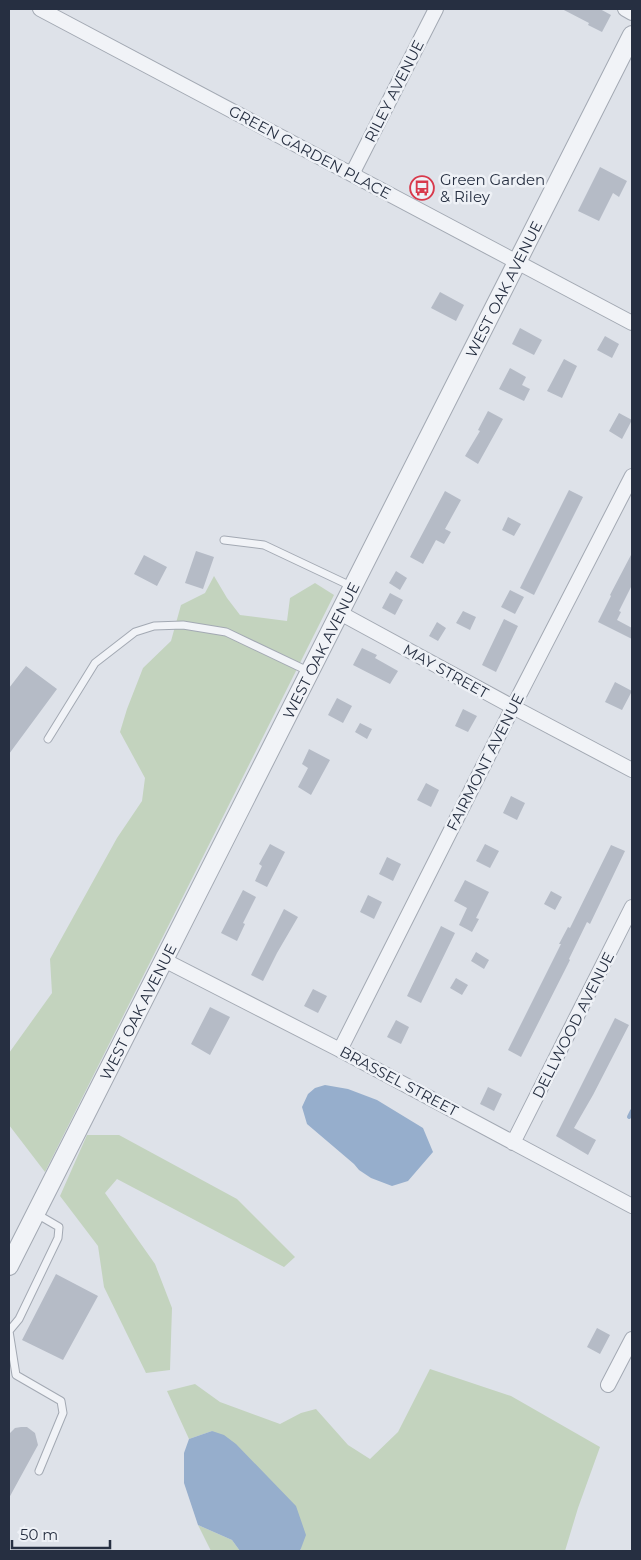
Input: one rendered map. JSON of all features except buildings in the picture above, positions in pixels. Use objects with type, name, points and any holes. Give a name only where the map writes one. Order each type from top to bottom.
[{"type":"street","name":"GREEN GARDEN PLACE","points":[[40,9],[632,323]]},
{"type":"street","name":"RILEY AVENUE","points":[[352,174],[436,9]]},
{"type":"street","points":[[625,9],[632,13]]},
{"type":"street","name":"WEST OAK AVENUE","points":[[9,1266],[632,35]]},
{"type":"street","name":"FAIRMONT AVENUE","points":[[340,1050],[632,476]]},
{"type":"street","name":"MAY STREET","points":[[340,613],[513,708],[632,770]]},
{"type":"street","name":"DELLWOOD AVENUE","points":[[513,1143],[632,906]]},
{"type":"street","name":"BRASSEL STREET","points":[[164,960],[340,1050],[632,1206]]},
{"type":"street","points":[[608,1385],[632,1339]]},
{"type":"lane","points":[[224,540],[264,545],[353,587]]},
{"type":"lane","points":[[48,739],[96,662],[135,632],[154,626],[183,625],[226,632],[310,672]]},
{"type":"lane","points":[[35,1213],[59,1227],[58,1238],[19,1319],[9,1331],[16,1374],[61,1401],[63,1413],[39,1471]]},
{"type":"green space","points":[[214,576],[240,615],[287,621],[290,598],[315,583],[334,595],[45,1172],[9,1125],[9,1053],[52,993],[50,959],[117,838],[142,801],[145,778],[120,732],[143,668],[171,641],[181,605],[205,593]]},
{"type":"green space","points":[[87,1135],[119,1135],[237,1199],[295,1257],[284,1267],[117,1179],[105,1193],[155,1264],[172,1308],[170,1370],[146,1373],[104,1287],[98,1246],[60,1196]]},
{"type":"green space","points":[[430,1369],[511,1396],[600,1447],[565,1551],[300,1551],[301,1549],[212,1431],[189,1439],[167,1391],[195,1384],[220,1402],[280,1424],[301,1413],[316,1409],[348,1445],[370,1459],[398,1432]]},
{"type":"green space","points":[[198,1525],[232,1540],[240,1551],[211,1551]]},
{"type":"water","points":[[325,1085],[348,1089],[377,1100],[423,1128],[433,1152],[408,1181],[392,1186],[371,1178],[359,1170],[307,1124],[302,1107],[308,1094],[315,1088]]},
{"type":"water","points":[[212,1431],[224,1435],[236,1444],[296,1506],[306,1535],[300,1551],[240,1551],[232,1540],[198,1525],[184,1483],[184,1453],[189,1439]]},
{"type":"waterway","points":[[629,1117],[632,1111]]},
{"type":"place","name":"Green Garden & Riley","points":[[422,188]]}]
